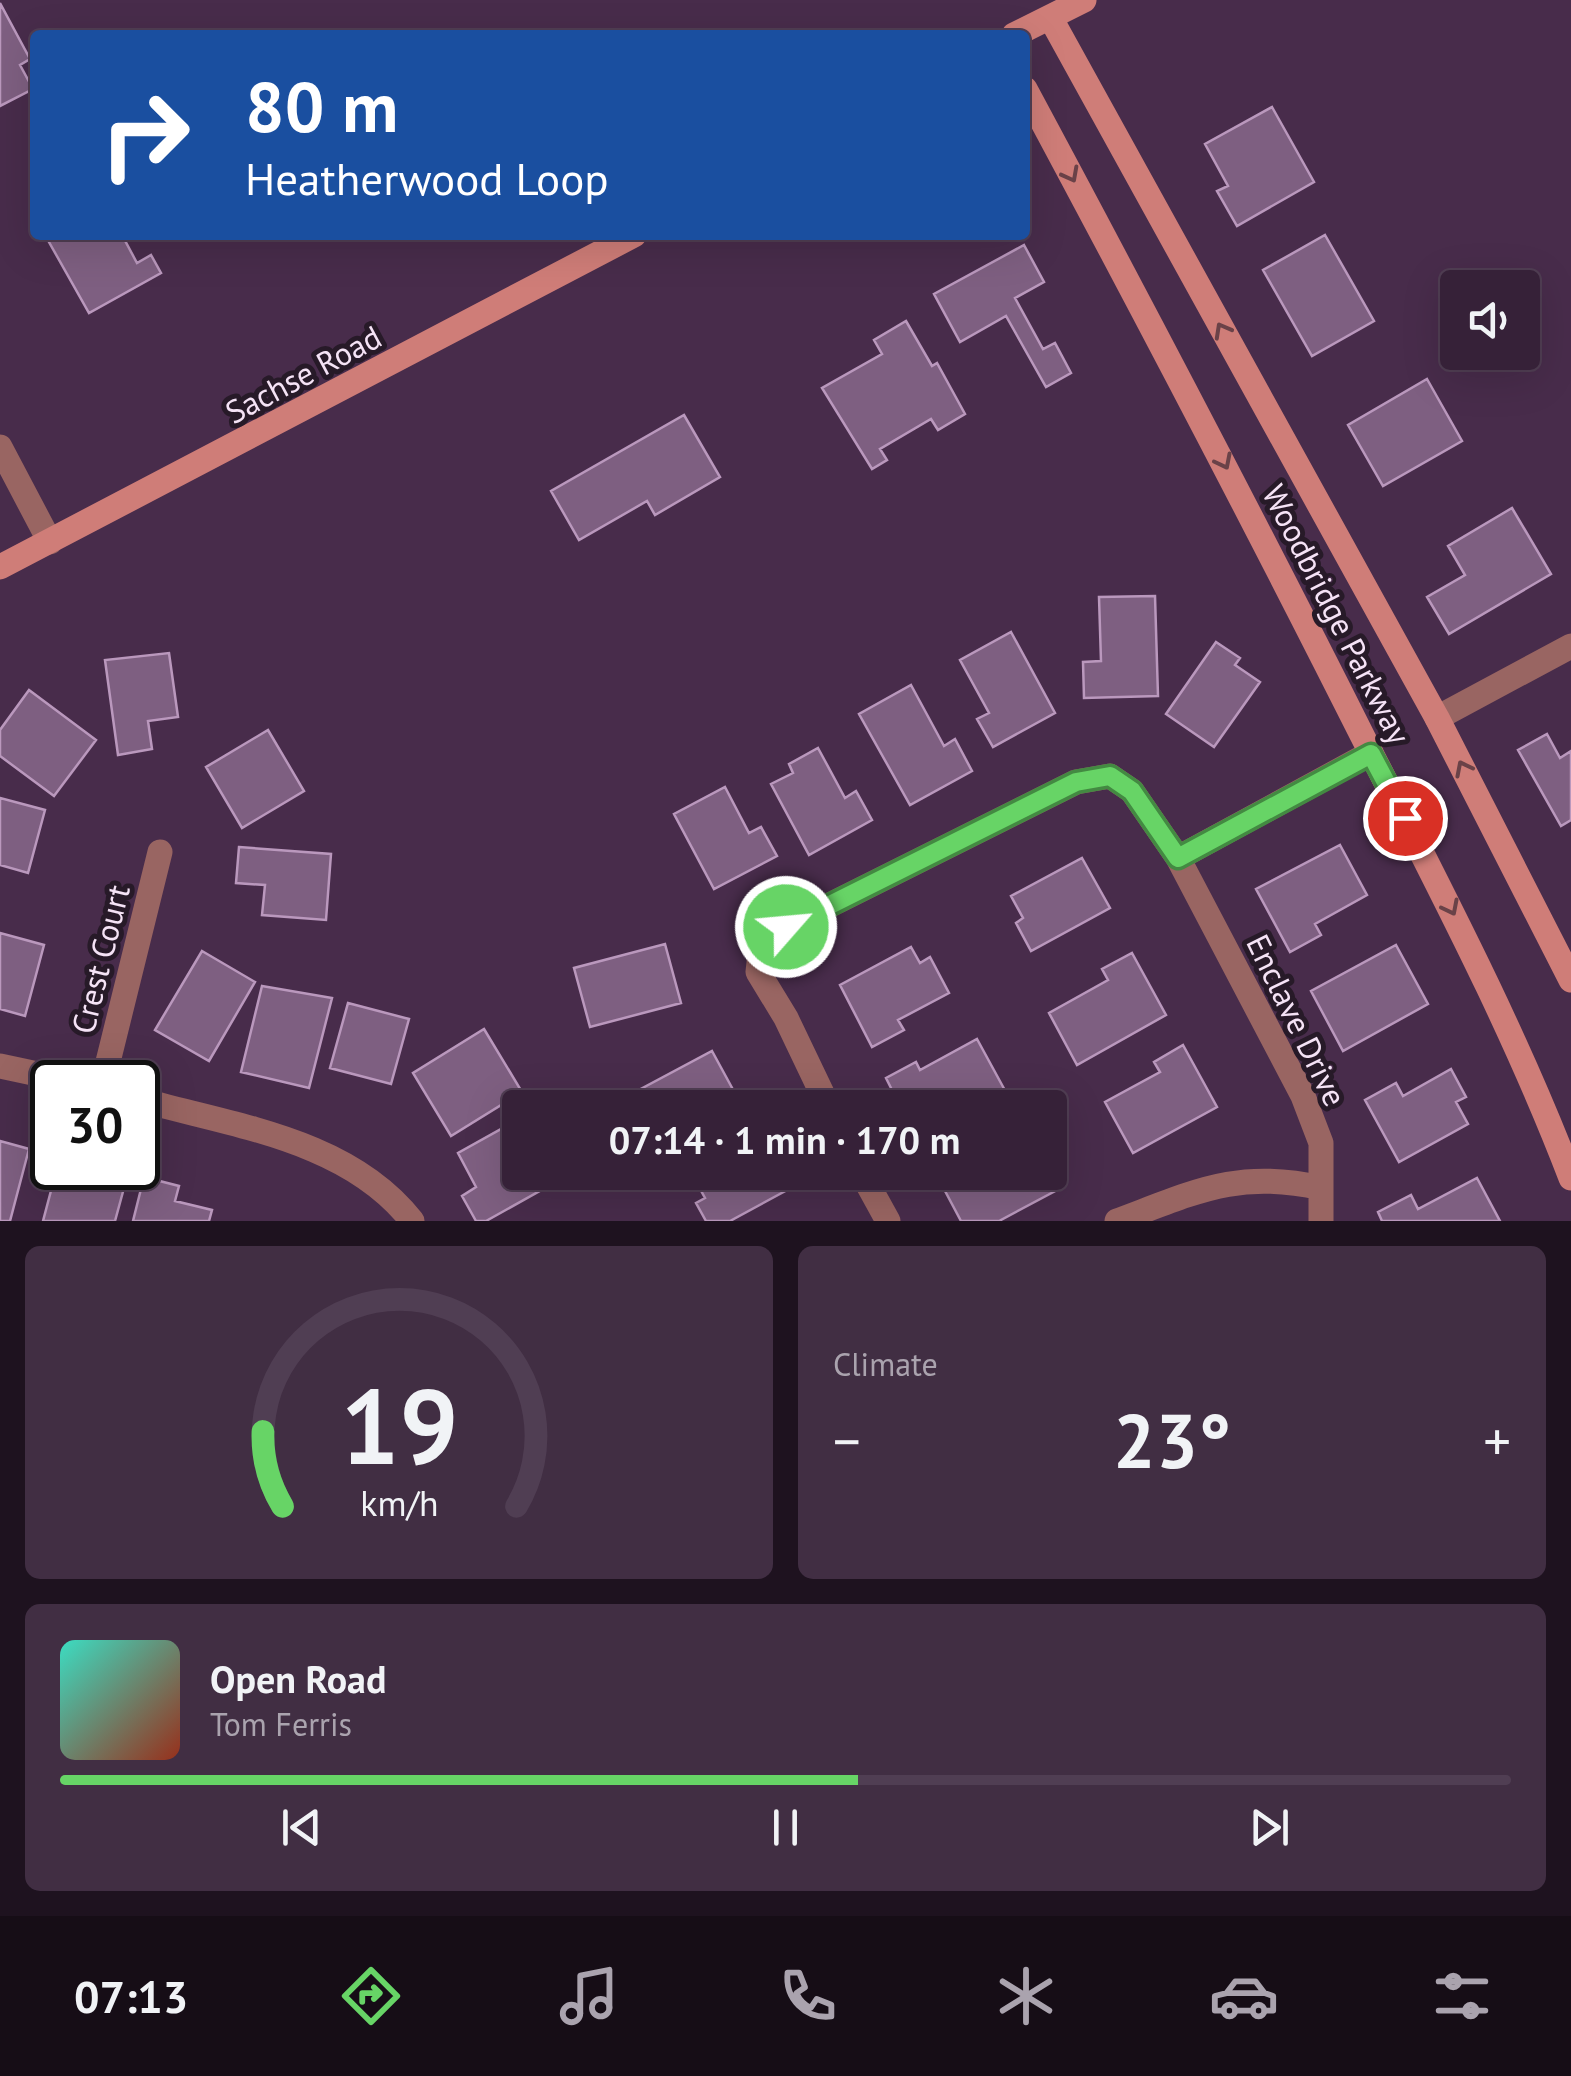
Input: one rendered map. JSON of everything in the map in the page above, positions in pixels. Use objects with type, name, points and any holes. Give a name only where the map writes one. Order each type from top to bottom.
[{"type":"main road","points":[[1025,30],[1084,0]]},
{"type":"main road","name":"Woodbridge Parkway","points":[[1050,18],[1438,718],[1571,980]]},
{"type":"main road","name":"Woodbridge Parkway","points":[[1030,99],[1207,428],[1463,932],[1545,1109],[1571,1178]]},
{"type":"main road","name":"Sachse Road","points":[[0,567],[624,240]]},
{"type":"street","points":[[0,447],[50,542]]},
{"type":"street","points":[[1438,718],[1571,646]]},
{"type":"street","points":[[1178,858],[1371,754]]},
{"type":"street","name":"Enclave Drive","points":[[820,1090],[786,1018],[758,972],[761,946],[786,927],[1076,782],[1110,776],[1132,791],[1178,858],[1303,1096],[1320,1144],[1321,1221]]},
{"type":"street","name":"Crest Court","points":[[108,1060],[160,852]]},
{"type":"street","points":[[0,1066],[30,1072]]},
{"type":"street","points":[[160,1105],[327,1154],[389,1192],[412,1221]]},
{"type":"street","points":[[1118,1221],[1231,1181],[1277,1178],[1322,1188]]},
{"type":"street","points":[[870,1190],[888,1221]]},
{"type":"building","points":[[0,3],[30,59],[20,65],[30,91],[0,106]]},
{"type":"building","points":[[1272,107],[1314,182],[1237,226],[1217,191],[1228,186],[1205,144]]},
{"type":"building","points":[[1325,235],[1374,321],[1312,356],[1263,270]]},
{"type":"building","points":[[48,240],[125,240],[137,263],[151,255],[161,273],[89,313]]},
{"type":"building","points":[[1024,245],[1044,282],[1015,298],[1043,349],[1055,343],[1071,373],[1046,387],[1006,316],[960,342],[934,294]]},
{"type":"building","points":[[906,321],[932,366],[937,363],[965,414],[938,430],[931,419],[880,449],[887,460],[872,469],[822,388],[882,354],[874,340]]},
{"type":"building","points":[[1427,379],[1462,441],[1383,486],[1348,425]]},
{"type":"building","points":[[684,415],[720,477],[655,515],[647,501],[579,540],[551,491]]},
{"type":"building","points":[[1512,508],[1551,574],[1449,634],[1427,597],[1465,575],[1448,546]]},
{"type":"building","points":[[1155,596],[1158,696],[1084,698],[1083,662],[1101,661],[1099,597]]},
{"type":"building","points":[[1011,632],[1055,713],[993,747],[977,719],[989,713],[960,660]]},
{"type":"building","points":[[1216,642],[1240,658],[1235,665],[1260,682],[1214,747],[1166,714]]},
{"type":"building","points":[[169,653],[178,717],[148,721],[152,749],[118,755],[105,660]]},
{"type":"building","points":[[911,685],[944,746],[955,739],[972,771],[910,805],[859,714]]},
{"type":"building","points":[[29,690],[96,740],[54,796],[0,756],[0,730]]},
{"type":"building","points":[[268,730],[304,791],[242,828],[206,767]]},
{"type":"building","points":[[1547,734],[1560,758],[1571,751],[1571,820],[1561,826],[1518,750]]},
{"type":"building","points":[[818,748],[845,798],[856,791],[872,820],[809,855],[771,784],[793,773],[789,764]]},
{"type":"building","points":[[725,787],[749,833],[761,827],[777,856],[714,889],[674,814]]},
{"type":"building","points":[[0,798],[45,810],[28,873],[0,865]]},
{"type":"building","points":[[1340,845],[1367,895],[1315,924],[1321,935],[1290,952],[1256,889]]},
{"type":"building","points":[[239,847],[331,854],[326,920],[262,915],[265,885],[236,883]]},
{"type":"building","points":[[1082,858],[1110,908],[1031,951],[1016,923],[1023,918],[1011,896]]},
{"type":"building","points":[[0,933],[44,945],[25,1016],[0,1009]]},
{"type":"building","points":[[665,944],[681,1003],[590,1027],[574,968]]},
{"type":"building","points":[[1396,945],[1428,1004],[1343,1051],[1311,991]]},
{"type":"building","points":[[911,947],[920,963],[930,957],[949,993],[898,1020],[904,1030],[872,1047],[840,985]]},
{"type":"building","points":[[202,951],[255,982],[209,1061],[155,1030]]},
{"type":"building","points":[[1132,953],[1166,1015],[1077,1065],[1049,1013],[1108,980],[1102,969]]},
{"type":"building","points":[[262,986],[332,998],[309,1088],[241,1072]]},
{"type":"building","points":[[348,1003],[409,1019],[391,1084],[330,1068]]},
{"type":"building","points":[[484,1029],[521,1090],[502,1090],[502,1104],[451,1136],[413,1073]]},
{"type":"building","points":[[977,1039],[1005,1090],[892,1090],[886,1078],[916,1062],[920,1070]]},
{"type":"building","points":[[1183,1045],[1217,1107],[1133,1153],[1105,1102],[1160,1072],[1154,1062]]},
{"type":"building","points":[[712,1051],[733,1090],[639,1090]]},
{"type":"building","points":[[1451,1069],[1466,1097],[1456,1102],[1468,1124],[1399,1162],[1365,1100],[1396,1083],[1403,1096]]},
{"type":"building","points":[[502,1128],[502,1190],[541,1190],[486,1221],[476,1221],[462,1196],[476,1187],[458,1153]]},
{"type":"building","points":[[0,1141],[29,1149],[10,1221],[0,1221]]},
{"type":"building","points":[[1477,1178],[1500,1221],[1382,1221],[1378,1212],[1411,1195],[1418,1209]]},
{"type":"building","points":[[160,1181],[179,1186],[175,1201],[212,1210],[209,1221],[133,1221],[141,1190],[160,1190]]},
{"type":"building","points":[[51,1190],[123,1190],[115,1221],[43,1221]]},
{"type":"building","points":[[701,1190],[787,1190],[730,1221],[706,1221],[696,1203],[705,1198]]},
{"type":"building","points":[[945,1190],[1057,1190],[999,1221],[961,1221]]},
{"type":"route","points":[[786,927],[1076,782],[1110,776],[1132,791],[1178,858],[1371,754],[1405,818]]}]
